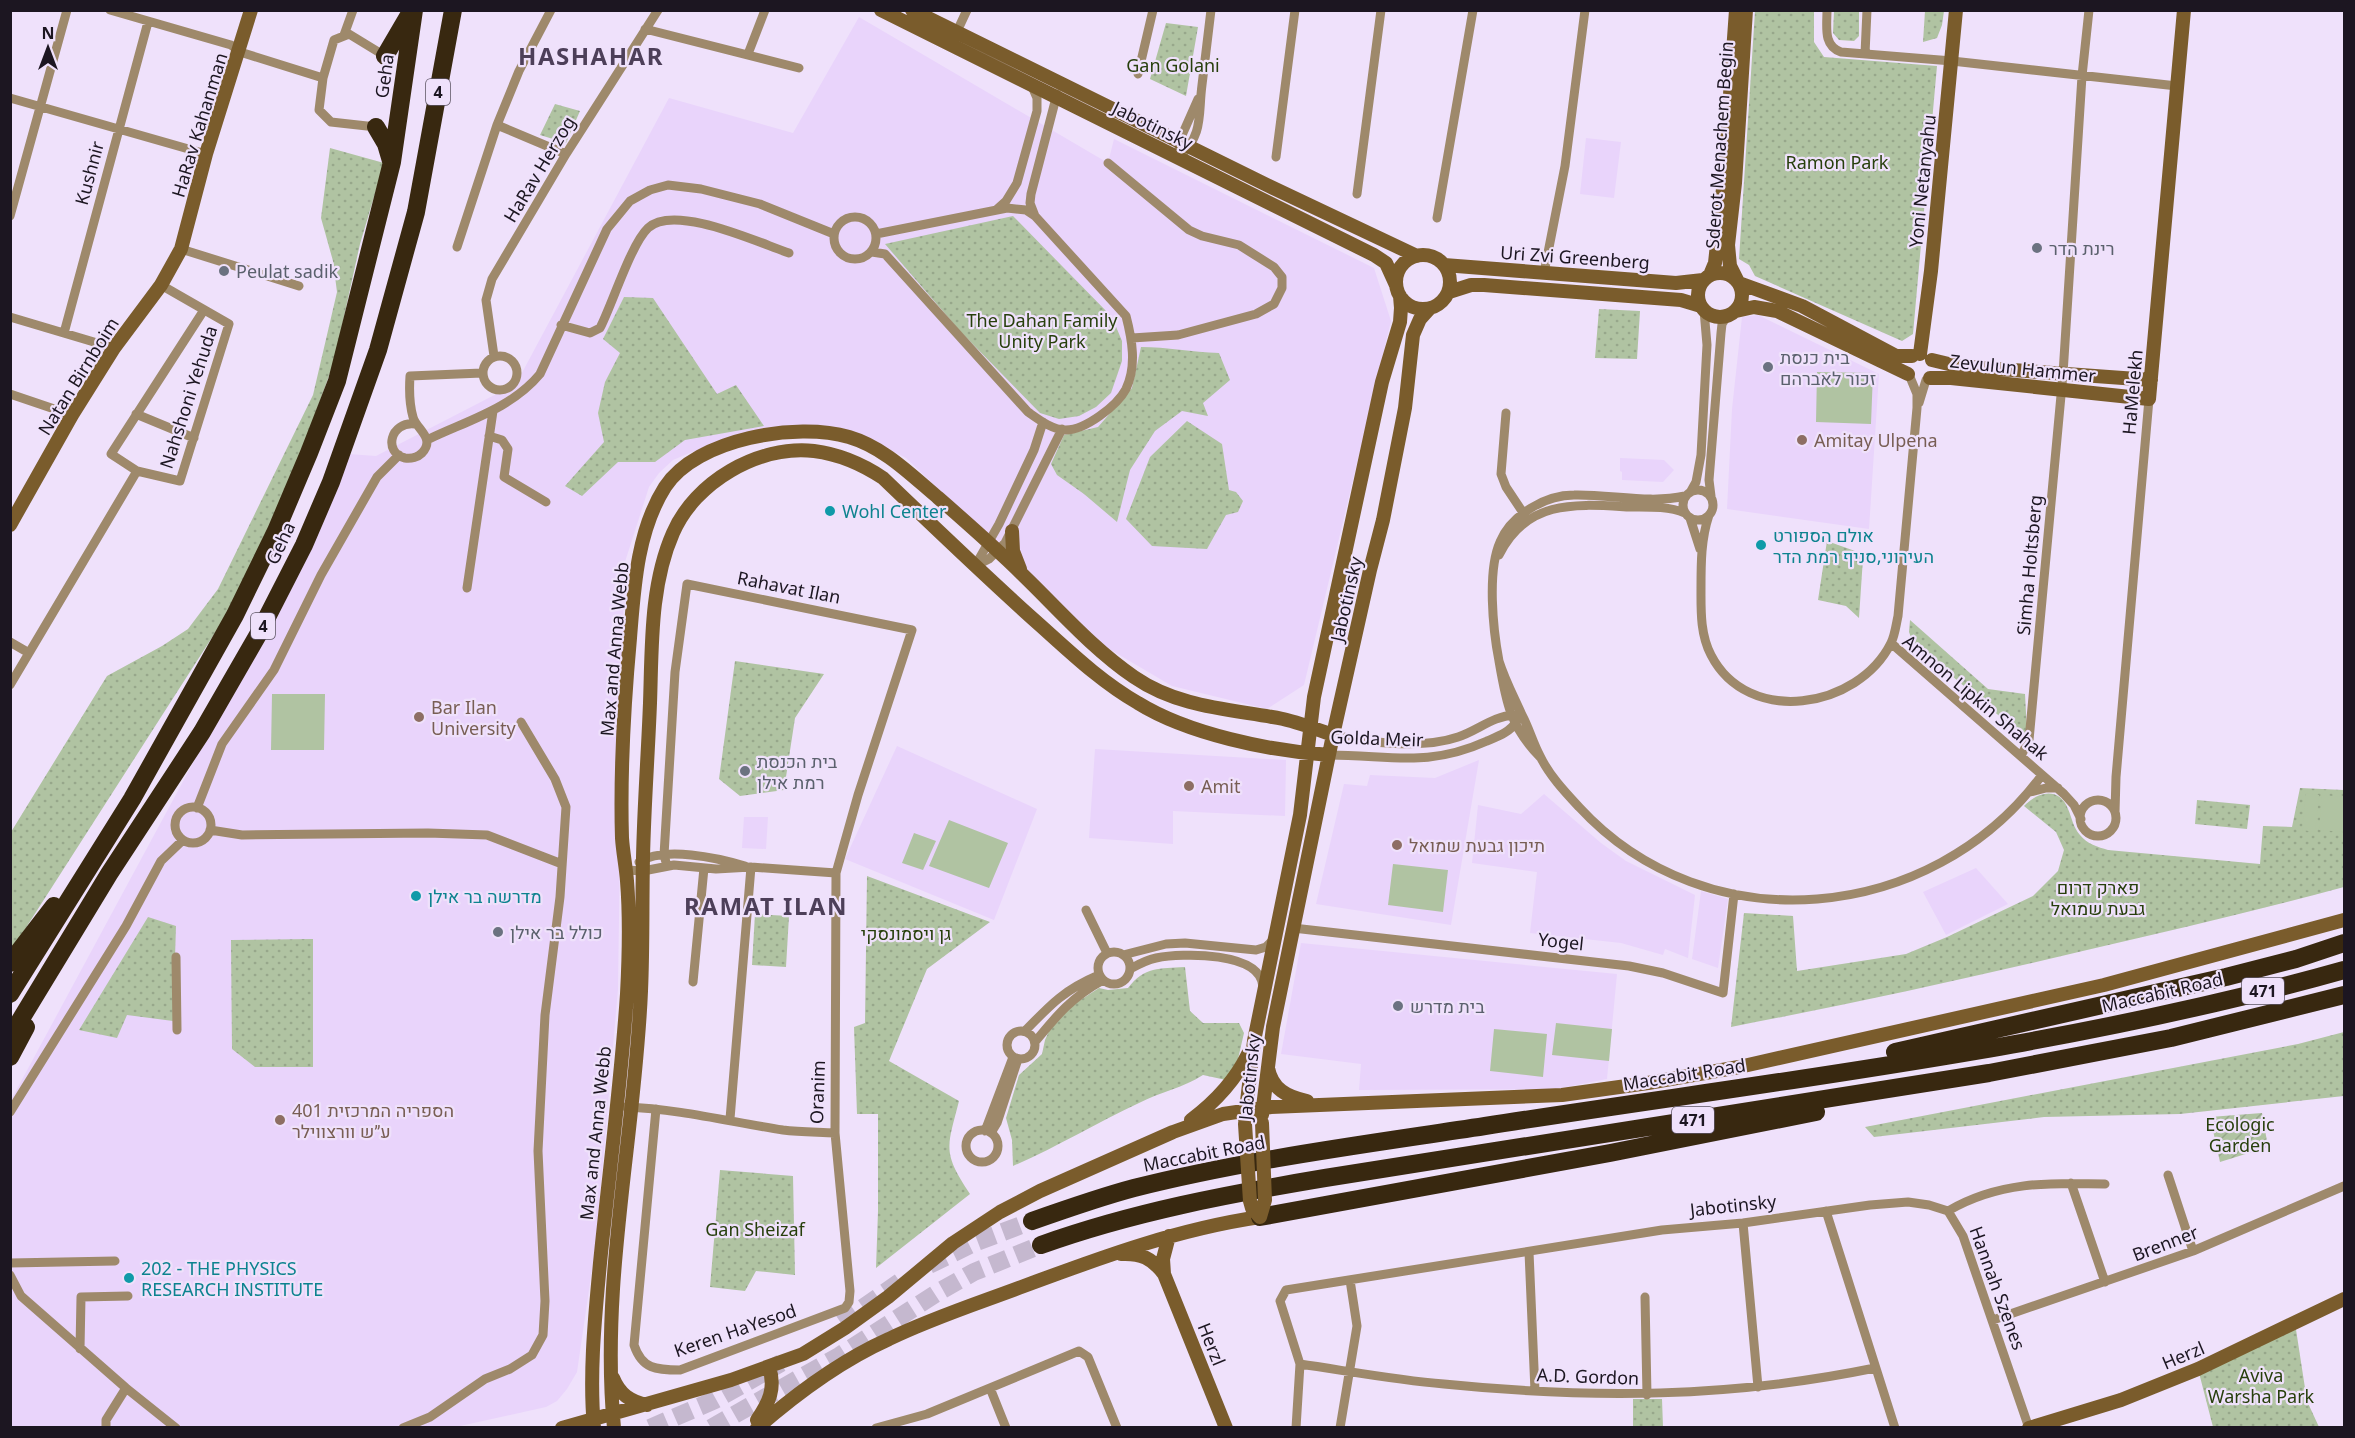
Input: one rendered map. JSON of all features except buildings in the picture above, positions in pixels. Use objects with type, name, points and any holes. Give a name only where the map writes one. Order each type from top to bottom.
[{"type":"highway","points":[[385,56],[413,10]]},
{"type":"highway","name":"Geha","points":[[10,994],[132,799],[235,615],[276,531],[305,463],[337,381],[392,162],[413,10]]},
{"type":"highway","name":"Geha","points":[[10,1037],[68,945],[109,874],[202,732],[260,633],[304,545],[331,482],[378,350],[416,212],[453,10]]},
{"type":"highway","points":[[376,127],[386,144],[392,162]]},
{"type":"highway","points":[[10,963],[30,935],[96,856]]},
{"type":"highway","points":[[1755,1084],[2226,977],[2296,959],[2344,943]]},
{"type":"highway","points":[[10,1057],[68,945]]},
{"type":"highway","name":"Maccabit Road","points":[[1032,1221],[1132,1189],[1229,1168],[2085,1031],[2344,970]]},
{"type":"highway","name":"471","points":[[1041,1245],[1135,1216],[1286,1184],[1989,1073],[2171,1038],[2344,997]]},
{"type":"highway","points":[[1260,1216],[1854,1105],[1989,1073]]},
{"type":"street","points":[[10,216],[67,10]]},
{"type":"street","points":[[110,10],[231,45],[240,52],[323,78]]},
{"type":"street","name":"HaRav Kahanman","points":[[181,249],[206,154],[240,52],[251,10]]},
{"type":"street","points":[[344,35],[352,10]]},
{"type":"street","points":[[457,247],[497,124],[519,71],[551,10]]},
{"type":"street","name":"HaRav Herzog","points":[[494,356],[486,300],[492,279],[566,154],[658,10]]},
{"type":"street","points":[[748,54],[765,10]]},
{"type":"street","name":"Jabotinsky","points":[[880,10],[1374,255],[1386,263],[1398,290],[1400,322],[1382,382],[1314,697],[1300,815],[1254,1041],[1245,1117],[1250,1202],[1252,1208],[1260,1216],[1265,1200],[1262,1108],[1267,1063],[1333,735],[1385,512],[1406,408],[1413,335],[1419,319],[1430,308]]},
{"type":"street","name":"Jabotinsky","points":[[912,10],[1185,145],[1417,256]]},
{"type":"street","points":[[960,24],[967,10]]},
{"type":"street","points":[[1137,74],[1153,10]]},
{"type":"street","points":[[1179,158],[1200,121],[1201,91],[1211,10]]},
{"type":"street","points":[[1276,157],[1295,10]]},
{"type":"street","points":[[1357,194],[1381,10]]},
{"type":"street","points":[[1437,218],[1473,10]]},
{"type":"street","points":[[1544,273],[1565,166],[1585,10]]},
{"type":"street","name":"Sderot Menachem Begin","points":[[1707,278],[1715,263],[1724,179],[1736,10]]},
{"type":"street","name":"Sderot Menachem Begin","points":[[1738,281],[1730,266],[1728,245],[1735,183],[1746,10]]},
{"type":"street","points":[[1827,10],[1827,41],[1833,50],[2177,86]]},
{"type":"street","points":[[1865,54],[1867,10]]},
{"type":"street","name":"Yoni Netanyahu","points":[[1921,357],[1956,10]]},
{"type":"street","name":"Simha Holtsberg","points":[[2021,756],[2030,740],[2063,374],[2082,76],[2089,10]]},
{"type":"street","name":"HaMelekh","points":[[2115,812],[2116,777],[2184,10]]},
{"type":"street","name":"Kushnir","points":[[64,333],[148,22]]},
{"type":"street","points":[[645,29],[800,68]]},
{"type":"street","points":[[376,127],[331,122],[319,110],[323,78],[334,40],[344,35],[349,34],[385,56]]},
{"type":"street","points":[[1035,216],[1030,203],[1031,194],[1058,98],[1054,81]]},
{"type":"street","points":[[996,210],[1017,183],[1035,120],[1038,103],[1031,84]]},
{"type":"street","points":[[10,98],[206,154]]},
{"type":"street","points":[[1050,124],[1063,110],[1078,107]]},
{"type":"street","points":[[497,124],[566,154]]},
{"type":"street","points":[[1108,163],[1189,230],[1202,236],[1239,245],[1274,267],[1281,277],[1281,288],[1274,303],[1256,314],[1178,334],[1132,338]]},
{"type":"street","points":[[427,440],[493,411],[528,388],[540,374],[607,229],[630,201],[650,190],[668,186],[701,189],[760,204],[834,234]]},
{"type":"street","points":[[872,252],[885,254],[1022,405],[1043,422],[1062,429],[1080,426],[1099,417],[1125,390],[1132,364],[1132,338],[1126,316],[1035,216],[1026,210],[1017,208],[996,210],[876,234]]},
{"type":"street","points":[[855,217],[867,220],[876,234],[877,240],[872,252],[860,260],[846,258],[836,248],[834,234],[844,220],[855,217]]},
{"type":"street","points":[[561,325],[590,333],[600,328],[634,251],[648,228],[666,219],[683,219],[709,226],[789,253]]},
{"type":"street","points":[[181,249],[299,286]]},
{"type":"street","name":"Natan Birnboim","points":[[10,525],[72,415],[114,348],[160,285],[181,249]]},
{"type":"street","points":[[1417,256],[1434,257],[1444,265],[1450,275],[1449,292],[1440,303],[1430,308],[1418,309],[1410,306],[1398,290],[1396,277],[1404,263],[1417,256]]},
{"type":"street","name":"Uri Zvi Greenberg","points":[[1444,265],[1676,283],[1707,278]]},
{"type":"street","points":[[1526,517],[1567,505],[1664,508],[1687,516],[1700,520],[1709,515],[1713,507],[1709,480],[1722,324],[1743,297],[1738,281],[1727,274],[1707,278],[1698,296],[1707,345],[1701,455],[1698,475],[1682,505],[1687,516]]},
{"type":"street","name":"Zevulun Hammer","points":[[1738,281],[1802,306],[1896,356],[1921,357],[1957,366],[2151,380]]},
{"type":"street","name":"Nahshoni Yehuda","points":[[160,285],[229,324],[180,481],[137,471],[111,453],[204,310]]},
{"type":"street","name":"Uri Zvi Greenberg","points":[[1449,292],[1465,286],[1484,285],[1681,300],[1702,308]]},
{"type":"street","points":[[1702,308],[1712,315],[1754,308],[1777,311],[1918,381],[1928,379]]},
{"type":"street","points":[[10,317],[114,348]]},
{"type":"street","points":[[494,356],[505,356],[514,363],[518,374],[508,388],[497,390],[487,384],[482,373],[485,363],[494,356]]},
{"type":"street","points":[[1891,643],[1899,605],[1917,408],[1917,394],[1906,366],[1921,357],[1935,368],[1928,379],[1917,408]]},
{"type":"street","points":[[415,424],[403,425],[395,431],[392,442],[399,455],[406,458],[418,456],[425,448],[427,440],[424,431],[415,424],[409,401],[410,376],[482,373]]},
{"type":"street","name":"Zevulun Hammer","points":[[1928,379],[1951,378],[2149,399]]},
{"type":"street","points":[[10,394],[72,415]]},
{"type":"street","points":[[467,588],[493,411]]},
{"type":"street","points":[[1506,413],[1501,474],[1506,487],[1526,517]]},
{"type":"street","points":[[136,414],[194,438]]},
{"type":"street","points":[[993,545],[999,524],[1038,441],[1043,422]]},
{"type":"street","points":[[975,566],[993,545],[1012,531],[1062,429]]},
{"type":"street","name":"Max and Anna Webb","points":[[593,1423],[592,1372],[596,1306],[627,990],[628,902],[622,840],[623,766],[632,606],[638,562],[646,531],[658,500],[674,476],[712,451],[750,439],[788,431],[818,431],[855,439],[886,455],[993,545],[1093,643],[1132,676],[1148,686],[1172,697],[1201,706],[1279,718],[1333,735]]},
{"type":"street","points":[[489,436],[502,440],[508,449],[504,477],[546,502]]},
{"type":"street","name":"Max and Anna Webb","points":[[613,1421],[611,1373],[615,1274],[641,990],[643,865],[653,624],[666,551],[679,521],[692,500],[723,476],[753,461],[772,455],[796,451],[827,453],[869,469],[883,478],[975,566],[1093,672],[1138,704],[1205,733],[1309,753]]},
{"type":"street","points":[[197,808],[222,744],[274,670],[321,575],[377,477],[399,455]]},
{"type":"street","points":[[10,685],[137,471]]},
{"type":"street","points":[[1711,496],[1704,490],[1664,499],[1565,495],[1546,500],[1504,533],[1499,543],[1495,558],[1493,615],[1505,699],[1520,735],[1580,808],[1630,850],[1688,880],[1734,894],[1768,900],[1811,901],[1857,894],[1900,882],[1940,864],[1970,846],[2002,821],[2030,792],[2042,775]]},
{"type":"street","name":"Amnon Lipkin Shahak","points":[[1709,515],[1701,554],[1701,612],[1705,640],[1710,654],[1724,672],[1743,689],[1770,701],[1799,702],[1814,699],[1837,691],[1857,680],[1878,661],[1891,643],[2061,791],[2074,805],[2081,819]]},
{"type":"street","name":"Amnon Lipkin Shahak","points":[[1687,516],[1701,554]]},
{"type":"street","points":[[1012,531],[1015,559],[1024,576]]},
{"type":"street","name":"Rahavat Ilan","points":[[667,866],[664,855],[675,672],[687,584],[912,630],[858,795],[836,873]]},
{"type":"street","points":[[10,642],[29,653]]},
{"type":"street","points":[[1499,661],[1541,758]]},
{"type":"street","name":"Golda Meir","points":[[1333,735],[1353,739],[1426,744],[1450,740],[1496,719],[1522,714]]},
{"type":"street","name":"Golda Meir","points":[[1309,753],[1412,759],[1444,756],[1479,745],[1508,732],[1522,714]]},
{"type":"street","points":[[403,1428],[430,1417],[485,1379],[510,1369],[532,1355],[543,1335],[545,1301],[538,1151],[545,1015],[560,897],[566,807],[555,779],[521,722]]},
{"type":"street","name":"HaMelekh","points":[[2096,801],[2109,790],[2116,777]]},
{"type":"street","points":[[2030,792],[2046,788],[2061,791]]},
{"type":"street","name":"Amnon Lipkin Shahak","points":[[2061,791],[2074,798],[2096,801]]},
{"type":"street","points":[[2096,801],[2110,804],[2115,812],[2114,826],[2111,831],[2101,836],[2086,831],[2081,819],[2082,811],[2096,801]]},
{"type":"street","points":[[197,808],[206,813],[209,818],[210,830],[208,836],[198,843],[191,843],[176,834],[174,828],[177,816],[185,809],[197,808]]},
{"type":"street","points":[[210,830],[242,835],[428,833],[487,835],[562,864]]},
{"type":"street","points":[[10,1112],[126,926],[161,861],[183,840]]},
{"type":"street","points":[[626,870],[664,855],[720,860],[751,867],[836,873]]},
{"type":"street","points":[[643,865],[729,869],[751,867]]},
{"type":"street","points":[[730,1119],[751,867]]},
{"type":"street","points":[[693,982],[704,868]]},
{"type":"street","name":"Oranim","points":[[617,1107],[656,1109],[730,1119],[784,1130],[835,1133],[836,873]]},
{"type":"street","name":"Yogel","points":[[1293,928],[1629,966],[1663,973],[1723,993],[1734,894]]},
{"type":"street","points":[[1086,910],[1107,953]]},
{"type":"street","points":[[562,1428],[613,1421],[647,1405],[769,1367],[802,1354],[845,1328],[888,1297],[953,1243],[1000,1212],[1050,1186],[1206,1119],[1245,1117],[1262,1108],[1562,1095],[1717,1071],[2104,985],[2344,921]]},
{"type":"street","points":[[1123,955],[1166,944],[1185,943],[1263,949],[1276,932]]},
{"type":"street","points":[[1118,952],[1123,955],[1130,969],[1129,975],[1121,982],[1111,984],[1101,978],[1097,965],[1103,956],[1107,953],[1118,952]]},
{"type":"street","points":[[1130,969],[1143,962],[1177,955],[1197,955],[1233,961],[1253,968],[1261,976],[1263,996]]},
{"type":"street","points":[[176,957],[177,1030]]},
{"type":"street","points":[[1025,1031],[1057,997],[1077,985],[1101,978]]},
{"type":"street","points":[[1035,1042],[1065,1005],[1101,978]]},
{"type":"street","points":[[1015,1031],[1025,1031],[1033,1037],[1035,1047],[1030,1055],[1016,1058],[1008,1050],[1007,1041],[1015,1031]]},
{"type":"street","points":[[1173,1132],[1205,1109],[1222,1093],[1243,1065],[1254,1041]]},
{"type":"street","points":[[988,1132],[997,1123],[1016,1058]]},
{"type":"street","points":[[1267,1063],[1272,1080],[1278,1090],[1286,1095],[1333,1104]]},
{"type":"street","name":"Keren HaYesod","points":[[656,1109],[634,1345],[637,1355],[645,1365],[662,1370],[680,1370],[845,1308],[849,1302],[850,1291],[835,1133]]},
{"type":"street","points":[[2168,1175],[2193,1251]]},
{"type":"street","points":[[2071,1183],[2105,1282]]},
{"type":"street","points":[[1948,1211],[1969,1199],[1991,1191],[2038,1185],[2105,1184]]},
{"type":"street","name":"Brenner","points":[[1993,1320],[2193,1251],[2344,1186]]},
{"type":"street","name":"Hannah Szenes","points":[[1826,1211],[1908,1202],[1948,1211],[1963,1236],[2029,1428]]},
{"type":"street","points":[[1826,1211],[1894,1428]]},
{"type":"street","name":"Jabotinsky","points":[[1296,1428],[1300,1364],[1280,1300],[1286,1290],[1662,1230],[1743,1223],[1826,1211]]},
{"type":"street","points":[[757,1428],[791,1398],[889,1338],[1107,1255],[1208,1226],[1260,1216]]},
{"type":"street","points":[[1743,1223],[1758,1387]]},
{"type":"street","points":[[1164,1274],[1163,1259],[1169,1236]]},
{"type":"street","points":[[1529,1252],[1535,1391]]},
{"type":"street","points":[[1107,1255],[1126,1254],[1147,1257],[1158,1265],[1164,1274]]},
{"type":"street","points":[[10,1263],[115,1261]]},
{"type":"street","name":"Herzl","points":[[1164,1274],[1226,1428]]},
{"type":"street","points":[[10,1275],[21,1296],[80,1349],[176,1428]]},
{"type":"street","points":[[1341,1428],[1358,1326],[1350,1280]]},
{"type":"street","points":[[80,1349],[81,1297],[128,1296]]},
{"type":"street","points":[[1645,1297],[1647,1395]]},
{"type":"street","name":"Herzl","points":[[2029,1428],[2121,1400],[2198,1369],[2344,1299]]},
{"type":"street","points":[[876,1428],[907,1424],[1074,1352],[1082,1352],[1088,1357],[1117,1428]]},
{"type":"street","name":"A.D. Gordon","points":[[1300,1364],[1442,1384],[1535,1391],[1647,1395],[1758,1387],[1875,1368]]},
{"type":"street","points":[[751,1428],[770,1399],[773,1388],[769,1367]]},
{"type":"street","points":[[611,1373],[623,1395],[637,1403],[647,1405]]},
{"type":"street","points":[[106,1428],[106,1420],[126,1388]]},
{"type":"street","points":[[990,1388],[1006,1428]]},
{"type":"shaded area","name":"Bar Ilan University","points":[[859,17],[1108,163],[1114,139],[1374,268],[1391,321],[1304,685],[1267,709],[1172,686],[1099,643],[906,458],[877,443],[791,427],[692,452],[673,460],[659,473],[649,487],[624,565],[618,989],[596,1242],[577,1372],[567,1389],[557,1401],[546,1407],[451,1428],[11,1428],[11,1100],[207,737],[348,454],[376,456],[516,384],[669,98],[793,133]]},
{"type":"shaded area","points":[[1586,138],[1621,142],[1614,198],[1580,194]]},
{"type":"shaded area","name":"Amitay Ulpena","points":[[1758,315],[1879,374],[1869,529],[1727,509],[1732,409],[1742,317]]},
{"type":"shaded area","points":[[1620,458],[1664,460],[1674,470],[1663,482],[1622,480]]},
{"type":"shaded area","points":[[897,746],[1037,809],[994,920],[845,859]]},
{"type":"shaded area","name":"Amit","points":[[1095,749],[1286,760],[1285,816],[1173,811],[1173,844],[1089,838]]},
{"type":"shaded area","name":"תיכון גבעת שמואל","points":[[1479,760],[1451,925],[1316,904],[1344,784],[1367,786],[1370,775],[1435,778]]},
{"type":"shaded area","points":[[1544,794],[1601,843],[1626,861],[1695,895],[1688,958],[1665,949],[1663,955],[1621,943],[1530,933],[1537,872],[1472,863],[1478,805],[1521,814]]},
{"type":"shaded area","points":[[744,817],[768,817],[766,849],[742,848]]},
{"type":"shaded area","points":[[1976,868],[2008,904],[1946,935],[1923,892]]},
{"type":"shaded area","points":[[1701,891],[1728,899],[1718,968],[1692,959]]},
{"type":"shaded area","points":[[1301,943],[1617,974],[1607,1079],[1556,1089],[1359,1090],[1361,1064],[1281,1054]]},
{"type":"green space","name":"Ramon Park","points":[[1755,11],[1814,11],[1814,42],[1824,57],[1937,66],[1913,334],[1902,341],[1755,276],[1749,265],[1739,259]]},
{"type":"green space","points":[[1834,11],[1859,11],[1859,36],[1854,41],[1839,40],[1833,33]]},
{"type":"green space","points":[[1925,11],[1944,11],[1937,38],[1923,42]]},
{"type":"green space","name":"Gan Golani","points":[[1166,23],[1198,27],[1186,96],[1150,79]]},
{"type":"green space","points":[[555,104],[580,111],[566,143],[540,135]]},
{"type":"green space","points":[[330,148],[384,163],[360,244],[334,362],[304,445],[256,556],[220,625],[11,951],[11,832],[107,676],[188,629],[218,589],[313,395],[337,292],[333,261],[321,218]]},
{"type":"green space","name":"The Dahan Family Unity Park","points":[[1013,216],[1112,317],[1122,341],[1122,361],[1111,393],[1096,407],[1079,416],[1059,419],[1040,413],[960,331],[885,244]]},
{"type":"green space","points":[[624,297],[653,298],[717,394],[736,385],[764,426],[685,440],[655,462],[618,462],[582,496],[565,486],[604,442],[598,413],[605,382],[620,353],[603,339]]},
{"type":"green space","points":[[1599,309],[1640,311],[1637,359],[1595,358]]},
{"type":"green space","points":[[1141,347],[1219,353],[1230,380],[1203,403],[1208,416],[1182,411],[1155,431],[1130,470],[1117,522],[1057,475],[1051,464],[1064,435],[1098,427],[1132,388]]},
{"type":"green space","points":[[1817,372],[1873,373],[1871,424],[1816,422]]},
{"type":"green space","points":[[1187,421],[1222,444],[1229,490],[1236,492],[1243,501],[1238,512],[1226,515],[1207,549],[1152,546],[1126,519],[1150,457]]},
{"type":"green space","points":[[1827,541],[1855,551],[1863,558],[1859,618],[1846,606],[1818,600]]},
{"type":"green space","points":[[1910,620],[1988,689],[2025,694],[2027,732],[2023,736],[1913,643],[1909,632]]},
{"type":"green space","points":[[735,661],[824,674],[795,718],[784,790],[740,796],[719,779]]},
{"type":"green space","points":[[272,694],[325,694],[324,750],[271,750]]},
{"type":"green space","name":"פארק דרום גבעת שמואל","points":[[2300,788],[2344,790],[2344,887],[2216,920],[1998,971],[1731,1027],[1744,913],[1793,916],[1797,971],[1906,954],[2033,896],[2058,871],[2064,850],[2056,832],[2024,806],[2035,797],[2054,794],[2059,797],[2083,838],[2093,845],[2108,850],[2260,864],[2263,826],[2292,827]]},
{"type":"green space","points":[[2306,793],[2319,795],[2315,832],[2302,830]]},
{"type":"green space","points":[[2322,795],[2344,797],[2344,832],[2319,830]]},
{"type":"green space","points":[[2197,800],[2250,805],[2247,829],[2195,824]]},
{"type":"green space","points":[[949,820],[1008,843],[989,888],[929,866]]},
{"type":"green space","points":[[914,833],[936,841],[923,870],[902,863]]},
{"type":"green space","points":[[1393,864],[1448,870],[1443,912],[1388,905]]},
{"type":"green space","name":"גן ויסמונסקי","points":[[867,876],[990,922],[927,969],[889,1061],[959,1101],[950,1140],[951,1159],[970,1194],[876,1268],[878,1114],[857,1114],[854,1027],[865,1023]]},
{"type":"green space","points":[[755,914],[789,916],[786,967],[752,965]]},
{"type":"green space","points":[[148,917],[176,926],[173,1021],[127,1015],[117,1038],[79,1030]]},
{"type":"green space","points":[[313,939],[313,1067],[255,1067],[232,1049],[231,940]]},
{"type":"green space","points":[[1185,967],[1190,1011],[1203,1023],[1239,1023],[1244,1033],[1238,1059],[1226,1080],[1203,1075],[1147,1099],[1013,1166],[1012,1140],[1006,1118],[1019,1075],[1042,1054],[1050,1029],[1068,1008],[1099,988],[1108,990],[1128,988],[1147,972]]},
{"type":"green space","points":[[1556,1023],[1612,1029],[1609,1061],[1552,1055]]},
{"type":"green space","points":[[1494,1029],[1547,1034],[1543,1077],[1490,1071]]},
{"type":"green space","points":[[2344,1032],[2344,1096],[2180,1114],[2044,1117],[1874,1137],[1865,1127],[2298,1044]]},
{"type":"green space","name":"Ecologic Garden","points":[[2262,1113],[2268,1147],[2220,1162],[2210,1117]]},
{"type":"green space","name":"Gan Sheizaf","points":[[720,1170],[793,1176],[795,1275],[756,1271],[745,1291],[710,1287]]},
{"type":"green space","name":"Aviva Warsha Park","points":[[2295,1323],[2307,1401],[2319,1427],[2213,1427],[2198,1369]]},
{"type":"green space","points":[[1633,1399],[1662,1399],[1663,1427],[1633,1427]]},
{"type":"tunnel","points":[[929,1265],[974,1243],[1032,1221]]},
{"type":"tunnel","points":[[711,1428],[839,1356],[940,1291],[974,1272],[1041,1245]]},
{"type":"tunnel","points":[[841,1323],[900,1282]]},
{"type":"tunnel","points":[[650,1428],[715,1400],[781,1363]]},
{"type":"place","name":"רינת הדר","points":[[2037,248]]},
{"type":"place","name":"Peulat sadik","points":[[224,271]]},
{"type":"place","name":"בית כנסת זכור לאברהם","points":[[1768,367]]},
{"type":"place","name":"Amitay Ulpena","points":[[1802,440]]},
{"type":"place","name":"Wohl Center","points":[[830,511]]},
{"type":"place","name":"אולם הספורט העירוני,סניף רמת הדר","points":[[1761,545]]},
{"type":"place","name":"Bar Ilan University","points":[[419,717]]},
{"type":"place","name":"בית הכנסת רמת אילן","points":[[745,771]]},
{"type":"place","name":"Amit","points":[[1189,786]]},
{"type":"place","name":"תיכון גבעת שמואל","points":[[1397,845]]},
{"type":"place","name":"מדרשה בר אילן","points":[[416,896]]},
{"type":"place","name":"כולל בר אילן","points":[[498,932]]},
{"type":"place","name":"בית מדרש","points":[[1398,1006]]},
{"type":"place","name":"401 הספריה המרכזית ע״ש וורצווילר","points":[[280,1120]]},
{"type":"place","name":"202 - THE PHYSICS RESEARCH INSTITUTE","points":[[129,1278]]},
{"type":"district","name":"HASHAHAR","points":[[591,55]]},
{"type":"district","name":"RAMAT ILAN","points":[[766,905]]}]
